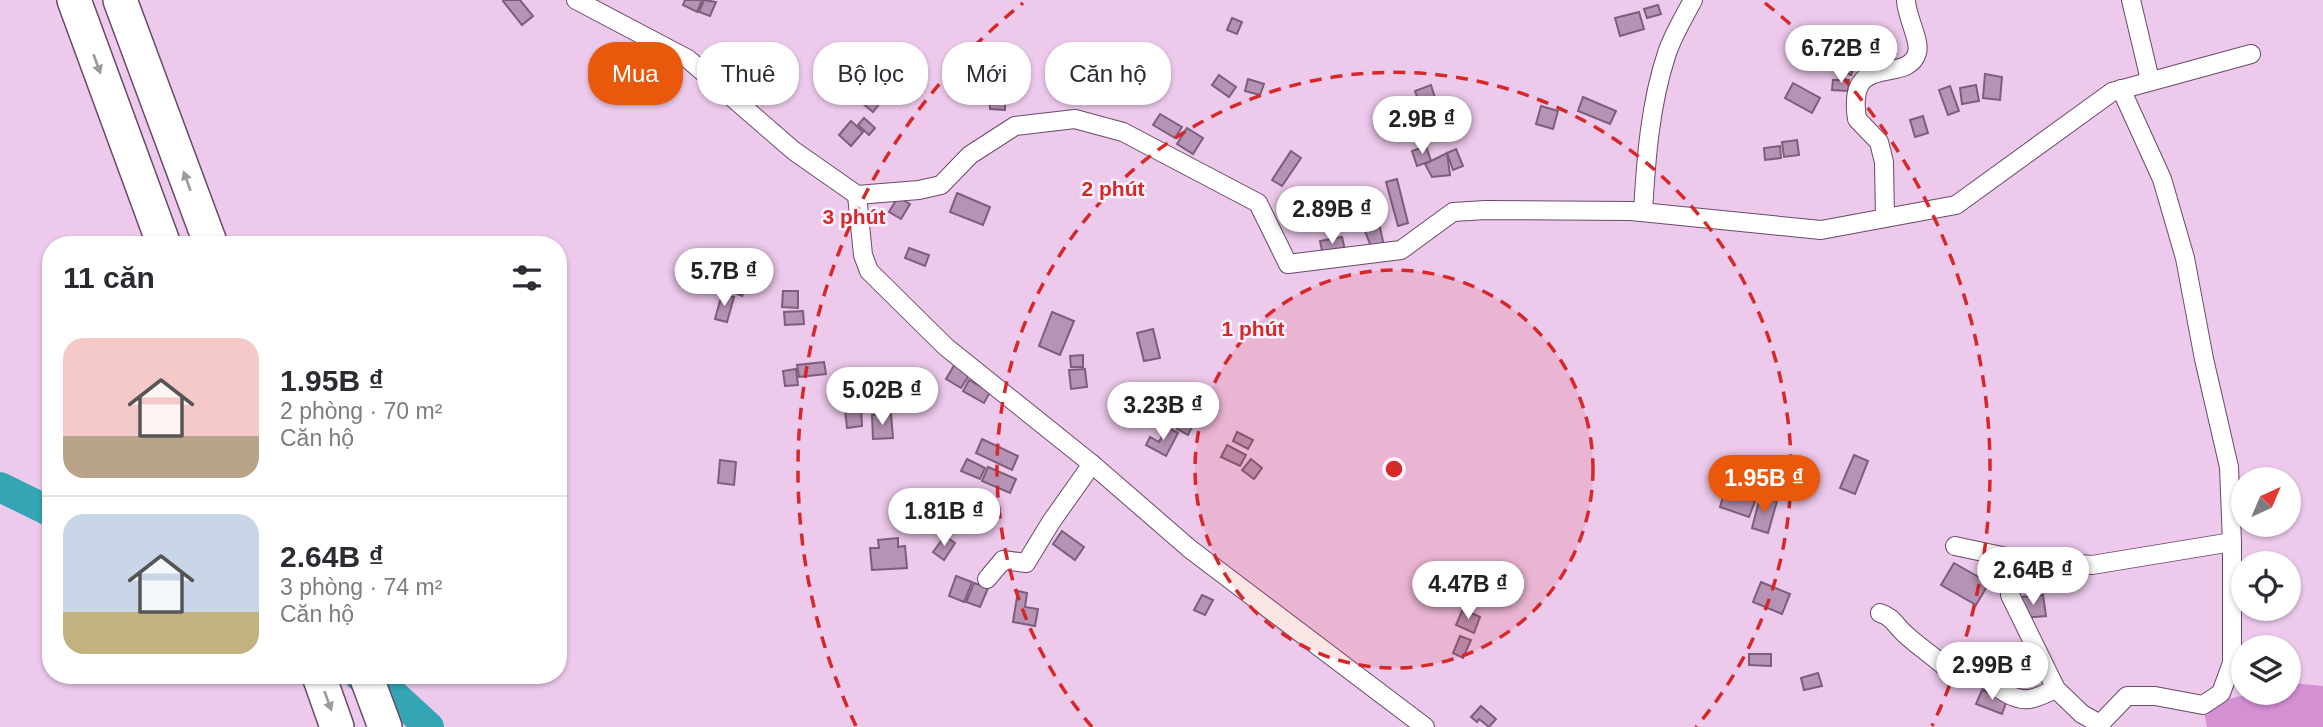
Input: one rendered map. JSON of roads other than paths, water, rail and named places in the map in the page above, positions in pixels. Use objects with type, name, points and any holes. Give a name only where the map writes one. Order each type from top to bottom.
[{"type":"highway","points":[[74,0],[161,236]]},
{"type":"highway","points":[[120,0],[208,236]]},
{"type":"highway","points":[[322,684],[337,727]]},
{"type":"highway","points":[[369,684],[384,727]]},
{"type":"street","points":[[576,0],[688,59],[794,151],[857,195],[919,190],[941,185],[970,155],[1016,126],[1075,119],[1123,132],[1258,203],[1288,264],[1401,250],[1453,212],[1486,209],[1643,212],[1822,230],[1956,205],[2112,92],[2251,54]]},
{"type":"street","points":[[1643,212],[1648,140],[1655,102],[1667,52],[1693,0]]},
{"type":"street","points":[[1885,218],[1884,162],[1880,142],[1857,119],[1858,89],[1861,80],[1869,75],[1906,65],[1914,60],[1918,47],[1910,25],[1906,0]]},
{"type":"street","points":[[2131,0],[2150,80]]},
{"type":"street","points":[[2010,595],[2056,689],[2082,714],[2100,726],[2127,695],[2155,696],[2203,705],[2221,693],[2232,663],[2229,467],[2204,359],[2185,258],[2162,179],[2121,89]]},
{"type":"street","points":[[857,195],[863,255],[869,271],[946,347],[1093,464],[1190,550],[1425,727]]},
{"type":"street","points":[[986,579],[1003,560],[1026,563],[1051,522],[1093,464]]},
{"type":"street","points":[[1955,546],[2011,558],[2092,565],[2232,542]]},
{"type":"street","points":[[1880,613],[1892,617],[1904,633],[1956,677],[1974,671],[1992,681],[2004,693],[2028,700],[2056,689]]},
{"type":"waterway","points":[[0,487],[42,508]]},
{"type":"waterway","points":[[375,684],[392,693],[429,727]]}]
